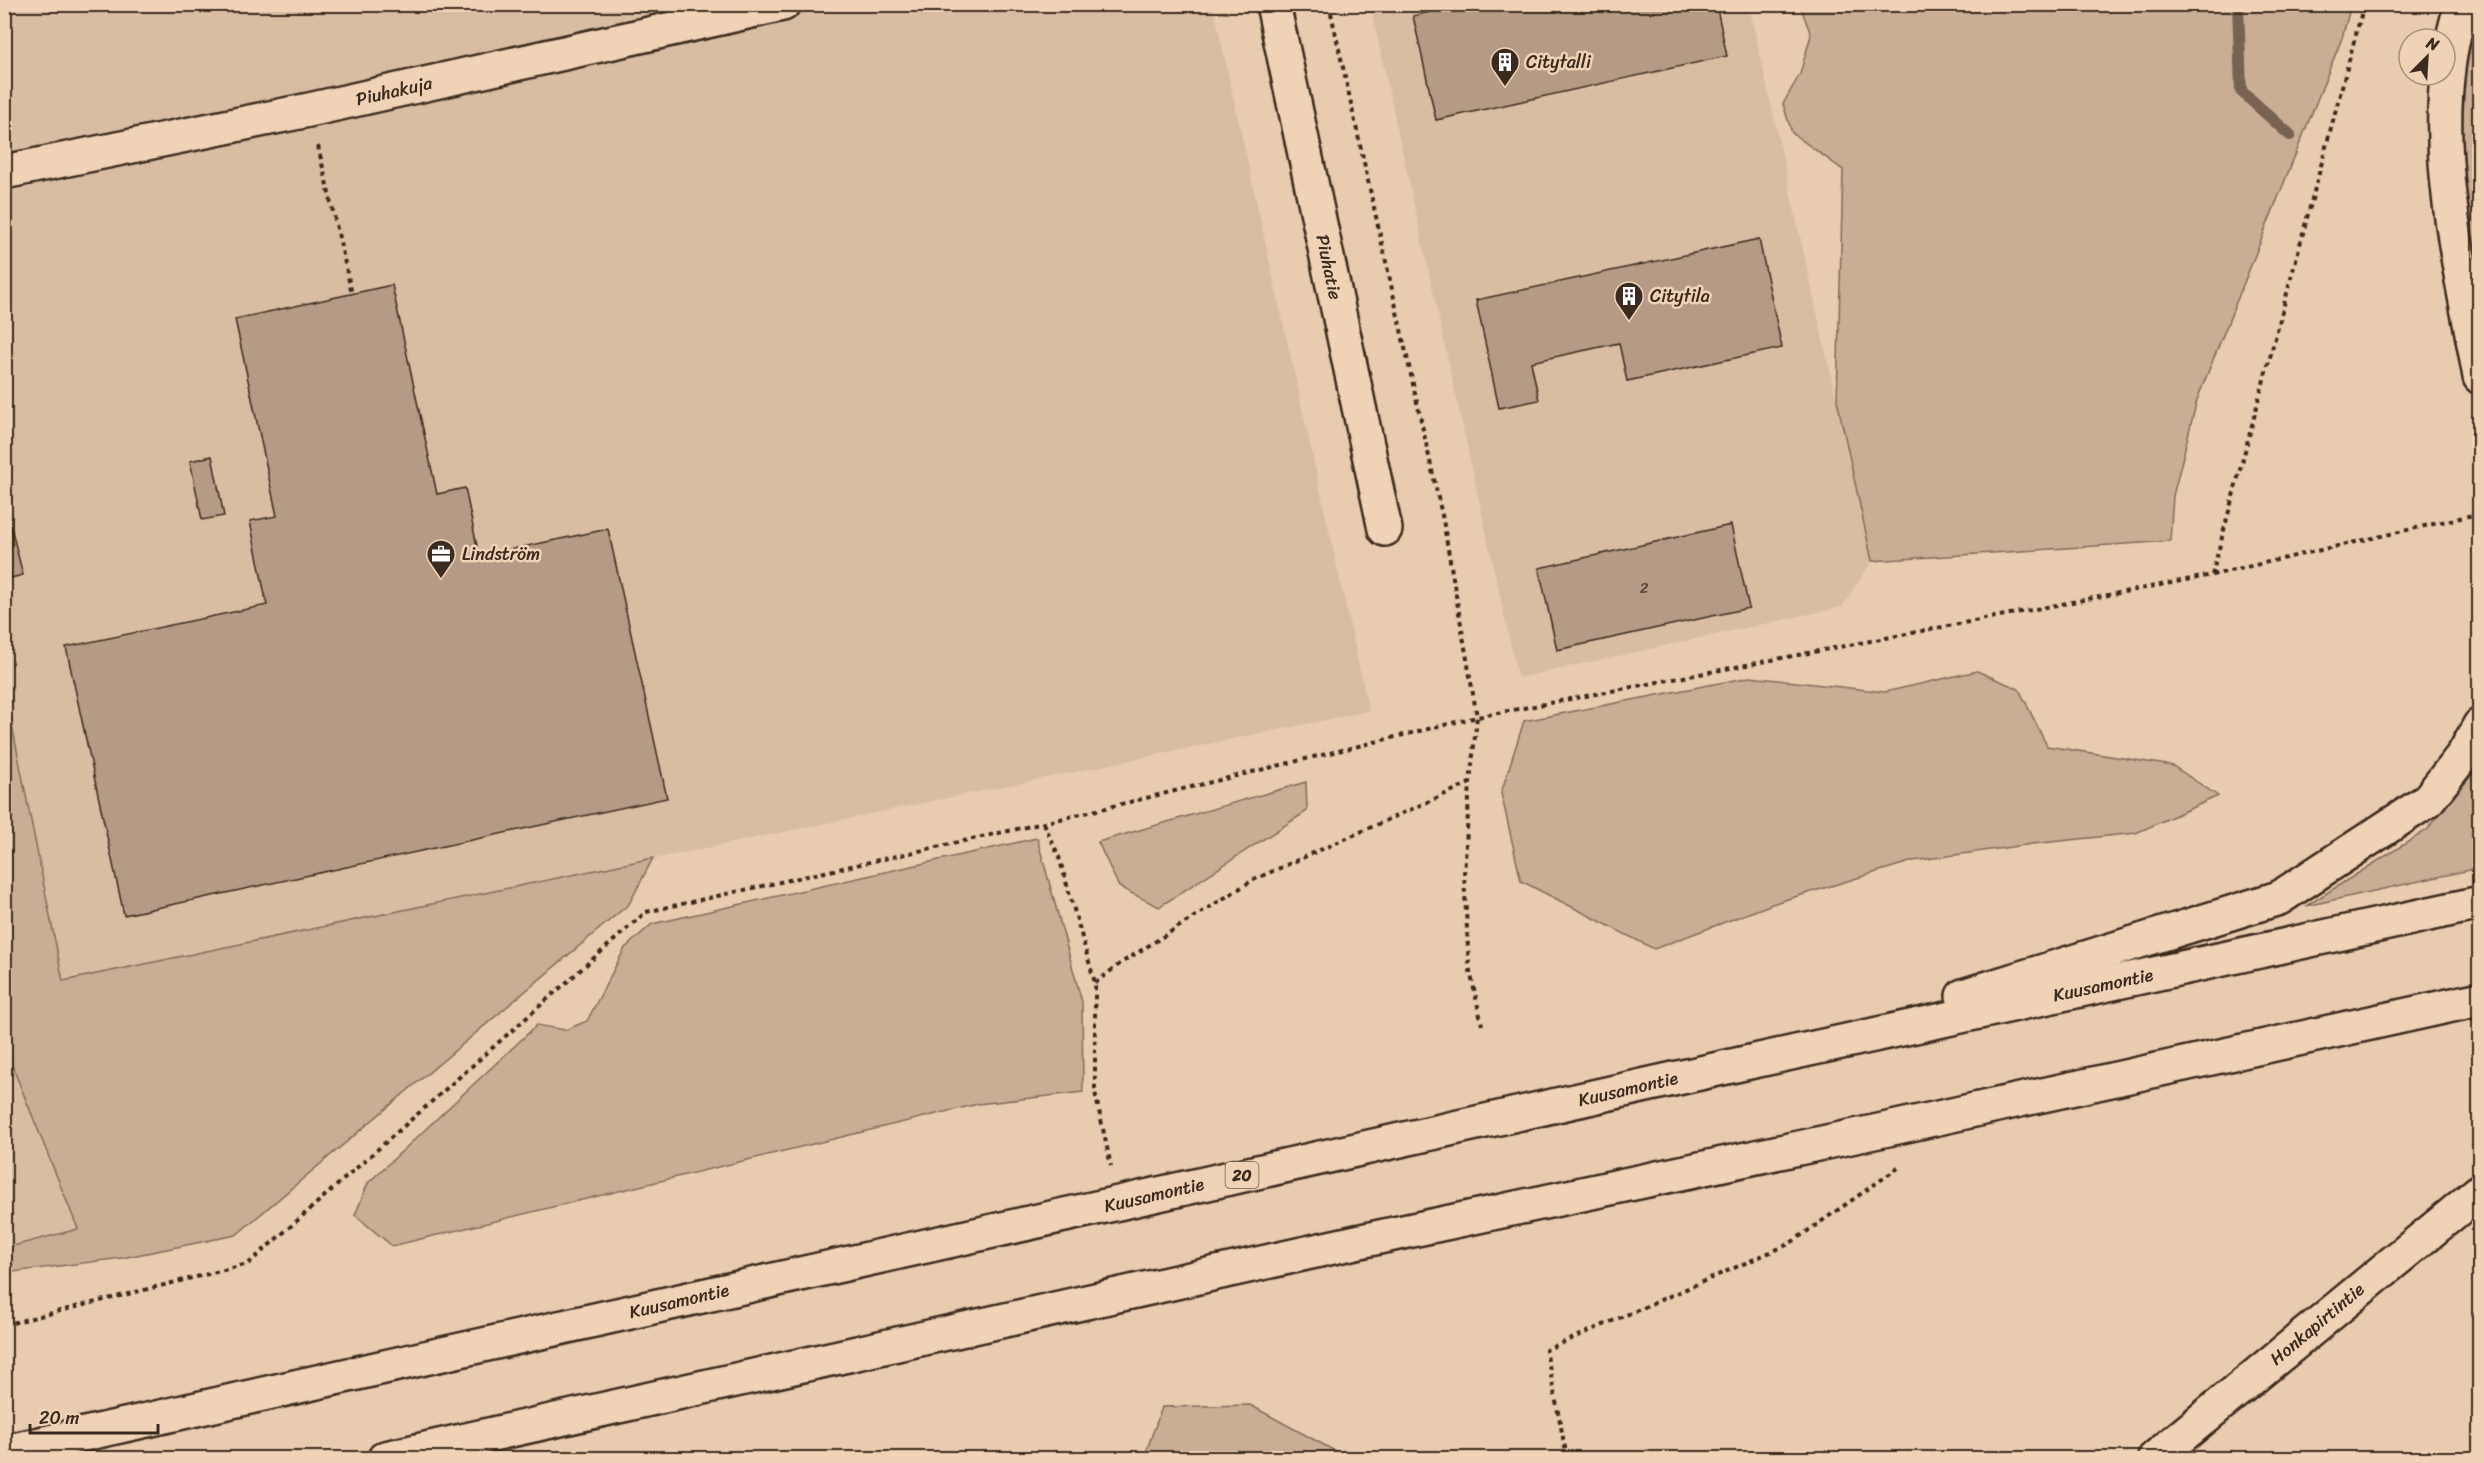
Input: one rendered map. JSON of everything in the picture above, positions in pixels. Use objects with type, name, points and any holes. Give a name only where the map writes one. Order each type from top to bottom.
[{"type":"main road","name":"Piuhakuja","points":[[4,172],[309,110],[783,4]]},
{"type":"main road","name":"Piuhatie","points":[[1273,4],[1385,529]]},
{"type":"main road","points":[[2462,4],[2455,26],[2444,117],[2451,210],[2480,378]]},
{"type":"main road","points":[[1745,1063],[2279,898],[2427,801],[2464,754],[2480,724]]},
{"type":"main road","name":"Kuusamontie","points":[[4,1452],[1745,1063],[2480,903]]},
{"type":"main road","points":[[385,1458],[1333,1247],[1888,1129],[2480,999]]},
{"type":"main road","name":"Honkapirtintie","points":[[2155,1458],[2480,1191]]},
{"type":"path","points":[[1329,4],[1443,520],[1477,717],[1464,875],[1469,966],[1482,1025]]},
{"type":"path","points":[[2212,574],[2364,4]]},
{"type":"path","points":[[309,110],[352,294]]},
{"type":"path","points":[[4,1325],[248,1264],[646,912],[1044,823],[1477,717],[2212,574],[2477,514]]},
{"type":"path","points":[[1095,983],[1121,963],[1253,880],[1470,783]]},
{"type":"path","points":[[1044,823],[1059,857],[1095,983],[1095,1092],[1119,1203]]},
{"type":"path","points":[[1567,1458],[1546,1350],[1789,1244],[1898,1169]]},
{"type":"path","points":[[1105,1458],[1117,1455],[1138,1458]]},
{"type":"shaded area","points":[[4,5],[1213,5],[1369,711],[63,981],[5,703]]},
{"type":"shaded area","points":[[1370,5],[1749,5],[1872,561],[1842,607],[1518,678]]},
{"type":"shaded area","points":[[1800,5],[2351,5],[2342,38],[2197,400],[2173,496],[2170,541],[1872,561],[1837,400],[1843,170],[1792,133],[1783,104],[1800,74],[1811,35]]},
{"type":"shaded area","points":[[2479,10],[2479,269],[2465,194],[2460,138],[2464,79]]},
{"type":"shaded area","points":[[1977,671],[2019,689],[2047,746],[2173,766],[2218,796],[2136,833],[2032,844],[1913,861],[1775,903],[1654,949],[1521,881],[1501,793],[1524,721],[1750,677],[1885,692]]},
{"type":"shaded area","points":[[5,690],[63,981],[653,858],[629,904],[236,1235],[122,1258],[5,1273],[5,1248],[78,1229],[5,1048]]},
{"type":"shaded area","points":[[2479,766],[2479,868],[2306,906],[2427,830]]},
{"type":"shaded area","points":[[1306,782],[1307,811],[1159,907],[1119,887],[1098,842]]},
{"type":"shaded area","points":[[1037,838],[1082,1002],[1083,1092],[978,1104],[392,1246],[355,1215],[368,1183],[537,1025],[565,1030],[587,1021],[625,948],[652,924]]},
{"type":"shaded area","points":[[4,1048],[79,1229],[5,1248],[4,1248]]},
{"type":"shaded area","points":[[1250,1405],[1348,1458],[1144,1458],[1162,1407]]},
{"type":"building","name":"Citytalli","points":[[1463,4],[1716,4],[1727,56],[1436,120],[1413,16]]},
{"type":"building","name":"Citytila","points":[[1759,239],[1782,348],[1627,381],[1619,343],[1531,362],[1539,400],[1499,408],[1476,300]]},
{"type":"building","name":"Lindström","points":[[392,285],[437,494],[465,488],[479,556],[608,529],[667,798],[124,915],[66,647],[267,605],[250,521],[277,516],[235,319]]},
{"type":"building","points":[[212,456],[224,516],[202,520],[190,461]]},
{"type":"building","points":[[4,499],[23,575],[7,579],[4,570]]},
{"type":"building","points":[[1731,525],[1749,608],[1557,650],[1539,568]]},
{"type":"waterway","points":[[2238,4],[2241,91],[2290,135]]},
{"type":"place","name":"Citytalli","points":[[1505,88]]},
{"type":"place","name":"Citytila","points":[[1629,322]]},
{"type":"place","name":"Lindström","points":[[441,580]]}]
